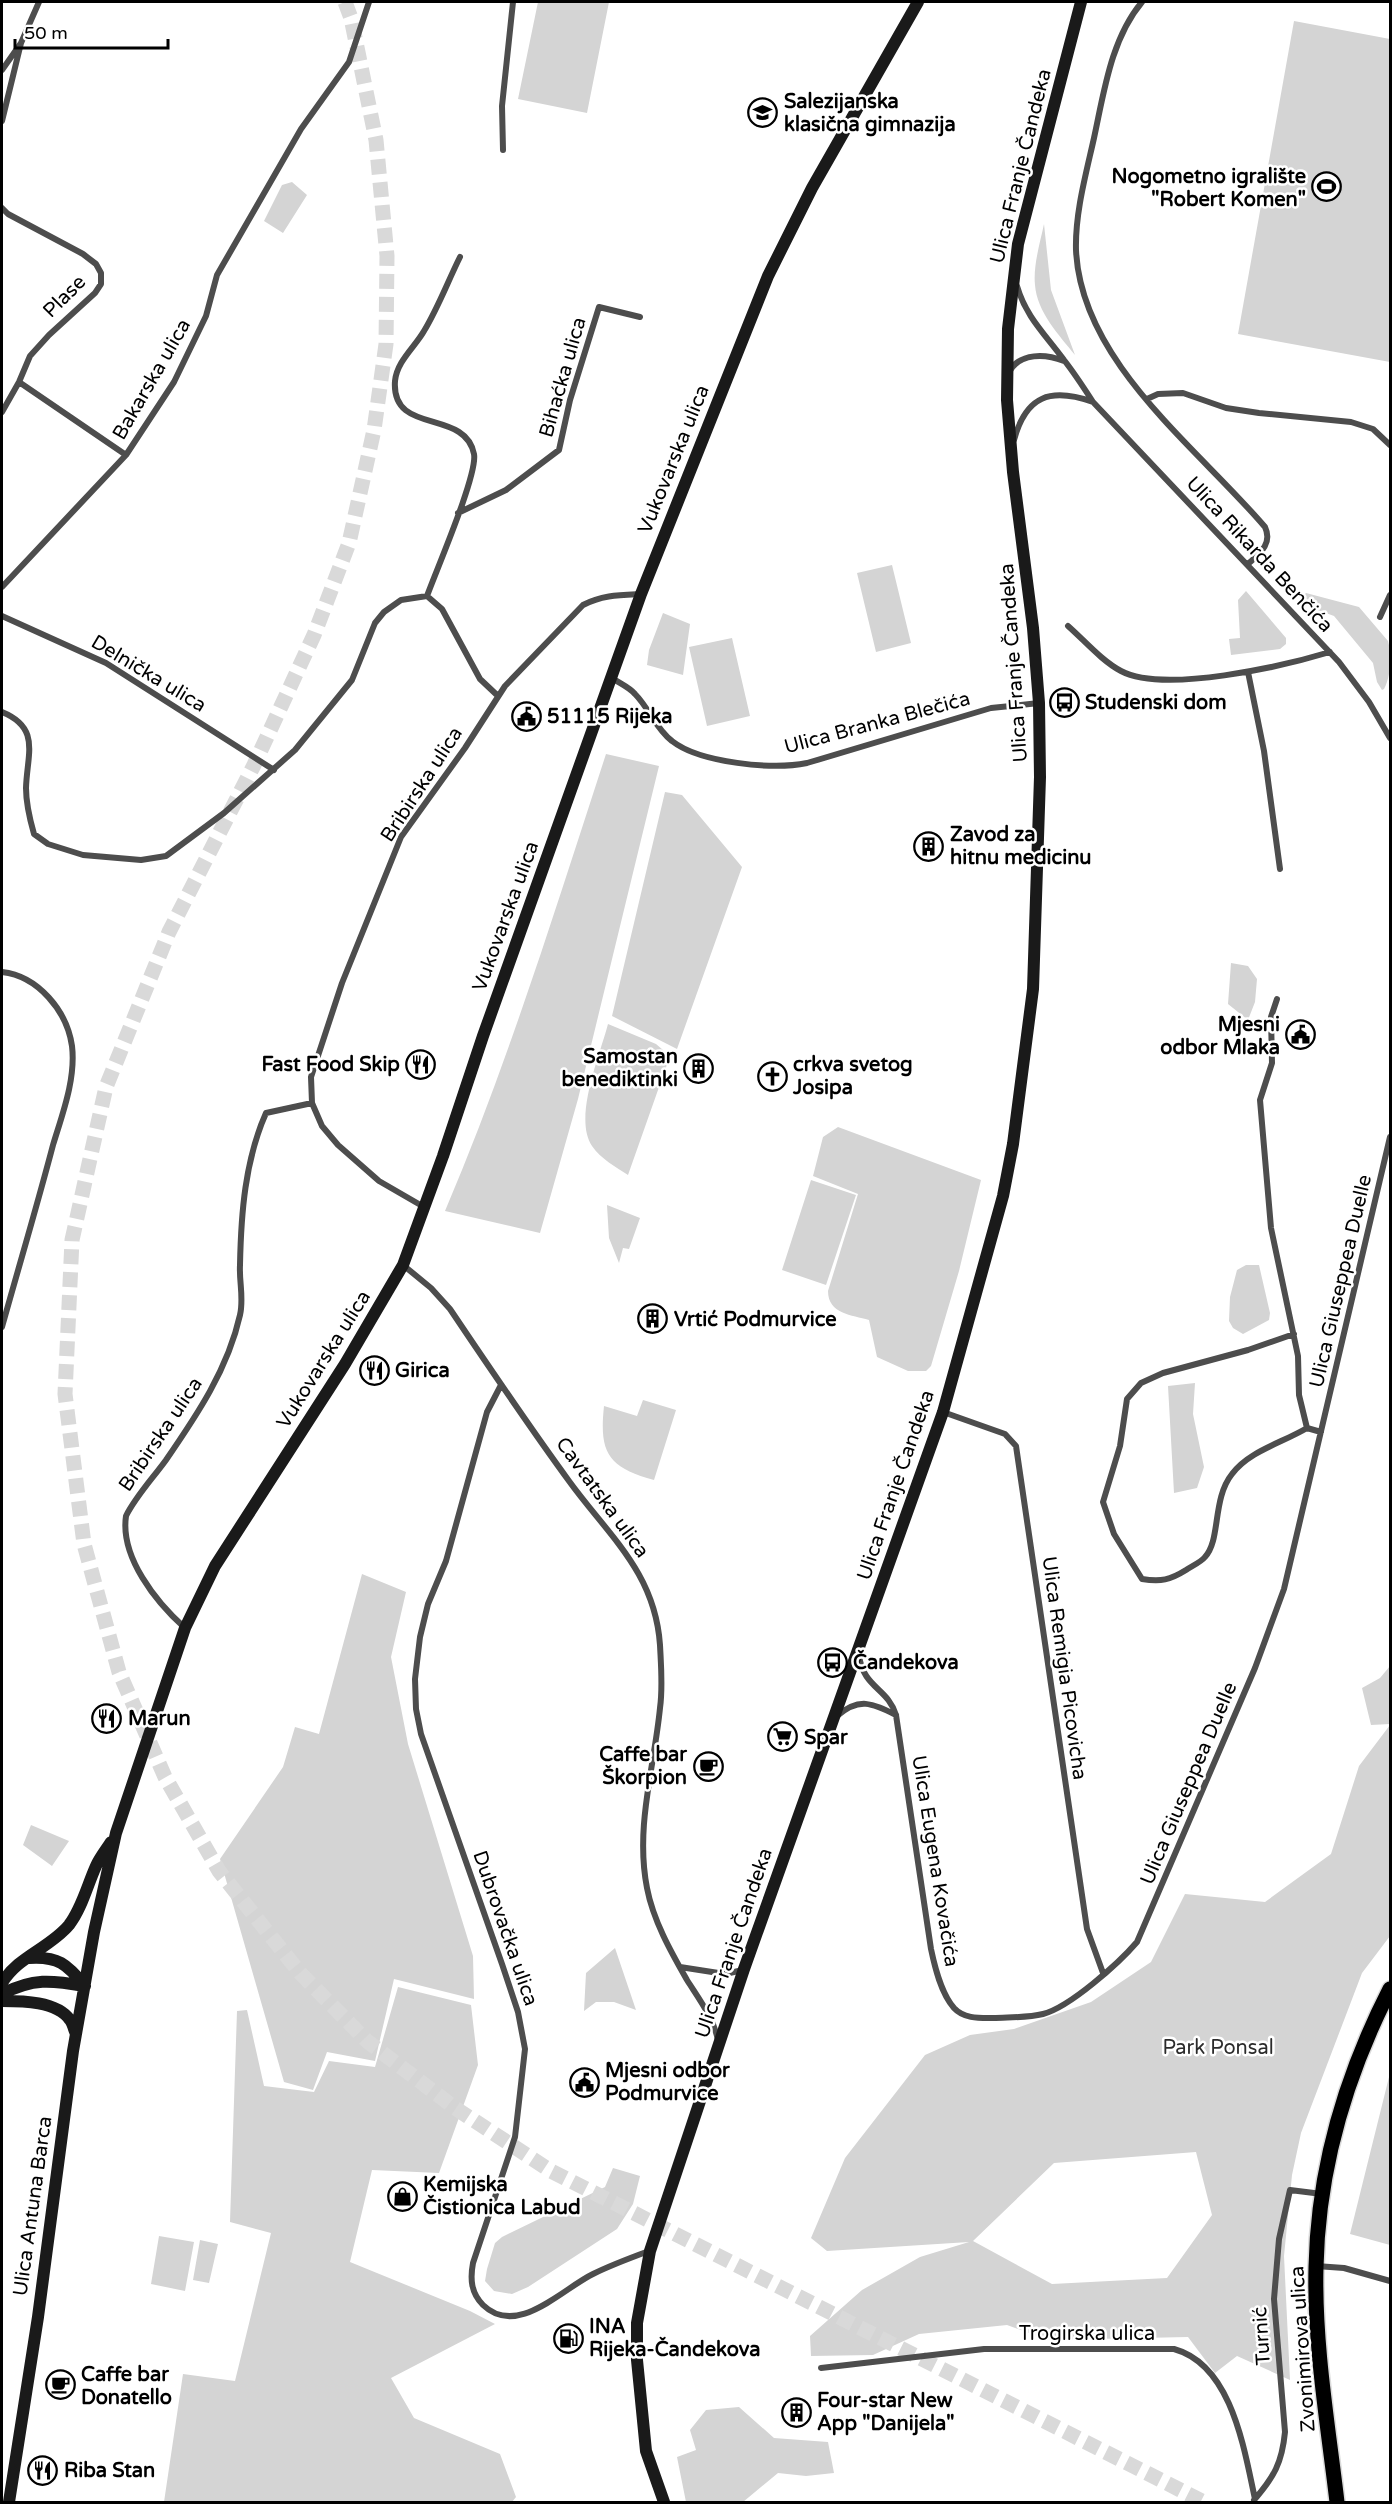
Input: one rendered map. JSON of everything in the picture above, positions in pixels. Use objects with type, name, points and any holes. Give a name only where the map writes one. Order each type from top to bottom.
[{"type":"main road","name":"Vukovarska ulica","points":[[85,1986],[94,1932],[116,1833],[186,1628],[215,1566],[345,1364],[403,1265],[641,594],[773,263],[918,2]]},
{"type":"main road","name":"Ulica Franje Čandeka","points":[[664,2502],[646,2451],[638,2379],[637,2323],[650,2251],[744,1969],[944,1412],[1003,1196],[1026,1053],[1033,989],[1041,777],[1039,703],[1033,628],[1011,449],[1006,378],[1008,329],[1013,274],[1028,203],[1082,2]]},
{"type":"main road","name":"Vukovarska ulica","points":[[2,1983],[18,1965],[60,1935],[70,1924],[80,1907],[97,1864],[116,1833]]},
{"type":"main road","points":[[28,1958],[42,1957],[58,1960],[71,1968],[85,1986]]},
{"type":"main road","points":[[2,1994],[31,1982],[52,1980],[85,1986]]},
{"type":"main road","name":"Ulica Antuna Barca","points":[[9,2502],[38,2317],[76,2034],[85,1986]]},
{"type":"main road","name":"Zvonimirova ulica","points":[[1337,2502],[1318,2325],[1316,2266],[1322,2194],[1337,2123],[1353,2068],[1390,1989]]},
{"type":"main road","points":[[2,2001],[42,2004],[58,2010],[70,2020],[76,2034]]},
{"type":"street","points":[[2,121],[21,43],[39,2]]},
{"type":"street","name":"Bakarska ulica","points":[[2,587],[126,455],[174,382],[206,316],[218,275],[301,129],[349,62],[369,2]]},
{"type":"street","points":[[503,150],[502,106],[513,2]]},
{"type":"street","points":[[1142,2],[1118,40],[1105,89],[1082,195],[1076,250],[1078,274],[1090,315],[1112,354],[1147,399],[1265,527],[1268,535],[1266,546],[1248,564]]},
{"type":"street","points":[[2,70],[21,43]]},
{"type":"street","name":"Plase","points":[[2,208],[83,254],[96,264],[101,273],[101,284],[95,293],[49,335],[30,356],[2,412]]},
{"type":"street","points":[[427,596],[474,464],[470,444],[465,436],[436,422],[409,414],[398,403],[395,380],[404,357],[424,332],[460,257]]},
{"type":"street","name":"Ulica Rikarda Benčića","points":[[1013,274],[1023,306],[1094,402],[1330,652],[1369,702],[1390,738]]},
{"type":"street","name":"Bihaćka ulica","points":[[458,513],[506,490],[559,450],[570,400],[599,307],[639,317]]},
{"type":"street","points":[[1006,378],[1013,366],[1023,359],[1038,356],[1065,361]]},
{"type":"street","points":[[19,382],[126,455]]},
{"type":"street","points":[[1147,399],[1158,394],[1183,393],[1226,408],[1351,422],[1373,429],[1390,445]]},
{"type":"street","name":"Ulica Franje Čandeka","points":[[1011,449],[1022,415],[1027,408],[1037,402],[1046,398],[1064,396],[1094,402]]},
{"type":"street","name":"Bribirska ulica","points":[[424,1208],[379,1181],[338,1145],[322,1126],[312,1103],[311,1077],[342,983],[401,837],[498,696],[523,666],[583,605],[596,598],[611,595],[641,594]]},
{"type":"street","points":[[1380,617],[1390,595]]},
{"type":"street","points":[[2,712],[14,717],[28,734],[30,749],[26,789],[34,834],[48,844],[82,855],[141,860],[166,856],[224,813],[295,750],[352,680],[375,623],[384,612],[400,600],[427,596],[442,609],[480,680],[498,696]]},
{"type":"street","name":"Delnička ulica","points":[[2,616],[106,663],[274,770]]},
{"type":"street","points":[[1068,626],[1119,670],[1132,676],[1187,679],[1248,672],[1293,663],[1330,652]]},
{"type":"street","points":[[1248,672],[1264,751],[1280,869]]},
{"type":"street","name":"Ulica Branka Blečića","points":[[612,678],[634,693],[673,742],[716,758],[755,765],[781,766],[807,763],[991,708],[1039,703]]},
{"type":"street","points":[[2,972],[21,976],[40,988],[58,1008],[69,1033],[72,1061],[63,1112],[2,1327]]},
{"type":"street","name":"Ulica Giuseppea Duelle","points":[[1277,999],[1271,1017],[1272,1063],[1260,1100],[1271,1228],[1294,1334],[1298,1356],[1299,1395],[1307,1428],[1254,1455],[1240,1464],[1230,1476],[1218,1503],[1212,1546],[1205,1557],[1170,1580],[1160,1582],[1142,1579],[1114,1534],[1103,1502],[1120,1446],[1127,1399],[1141,1383],[1163,1373],[1248,1350],[1294,1334]]},
{"type":"street","name":"Bribirska ulica","points":[[186,1628],[162,1606],[143,1579],[128,1546],[125,1523],[130,1508],[204,1403],[231,1345],[242,1301],[239,1270],[241,1226],[256,1134],[266,1113],[312,1103]]},
{"type":"street","name":"Ulica Giuseppea Duelle","points":[[954,2009],[967,2017],[979,2018],[1044,2014],[1078,1995],[1137,1942],[1255,1668],[1284,1589],[1390,1137]]},
{"type":"street","name":"Cavtatska ulica","points":[[403,1265],[450,1309],[569,1482],[613,1533],[634,1564],[646,1591],[657,1622],[660,1642],[661,1705],[644,1816],[644,1860],[647,1889],[652,1906],[680,1966],[710,2016],[719,2043]]},
{"type":"street","name":"Dubrovačka ulica","points":[[501,1385],[487,1412],[446,1561],[428,1604],[420,1637],[415,1679],[416,1709],[421,1734],[518,2012],[525,2049],[515,2137],[470,2278],[473,2291],[490,2312],[504,2318],[531,2311],[592,2274],[650,2251]]},
{"type":"street","name":"Ulica Remigia Picovicha","points":[[944,1412],[1005,1434],[1016,1446],[1087,1929],[1103,1973]]},
{"type":"street","points":[[1307,1428],[1321,1432]]},
{"type":"street","name":"Ulica Eugena Kovačića","points":[[859,1648],[866,1677],[889,1701],[896,1715],[931,1949],[937,1974],[954,2009]]},
{"type":"street","points":[[832,1721],[847,1708],[858,1704],[878,1706],[896,1715]]},
{"type":"street","points":[[680,1966],[725,1974],[744,1969]]},
{"type":"street","name":"Turnić","points":[[1254,2501],[1277,2470],[1284,2451],[1285,2432],[1274,2300],[1279,2239],[1284,2215],[1290,2190],[1322,2194]]},
{"type":"street","points":[[1316,2266],[1344,2268],[1390,2281]]},
{"type":"street","name":"Trogirska ulica","points":[[821,2368],[984,2349],[1174,2349],[1188,2353],[1207,2367],[1230,2407],[1242,2441],[1254,2501]]},
{"type":"green space","points":[[538,2],[609,2],[587,113],[518,99]]},
{"type":"green space","name":"Nogometno igralište \"Robert Komen\"","points":[[1294,21],[1390,39],[1390,362],[1238,334]]},
{"type":"green space","points":[[292,182],[307,195],[283,233],[264,221],[282,185]]},
{"type":"green space","points":[[1044,224],[1051,290],[1075,355],[1044,314],[1037,295],[1035,270]]},
{"type":"green space","points":[[892,565],[911,643],[876,652],[857,573]]},
{"type":"green space","points":[[1246,591],[1286,638],[1286,644],[1280,649],[1231,655],[1229,639],[1240,638],[1238,600]]},
{"type":"green space","points":[[1306,593],[1359,607],[1388,641],[1390,665],[1384,689],[1382,690],[1377,682],[1373,663],[1334,616],[1315,609],[1303,596]]},
{"type":"green space","points":[[663,613],[690,624],[683,675],[647,665],[649,650]]},
{"type":"green space","points":[[732,638],[750,716],[707,726],[689,647]]},
{"type":"green space","points":[[606,754],[659,766],[578,1099],[540,1233],[445,1211],[490,1099],[550,927]]},
{"type":"green space","points":[[665,792],[682,795],[742,867],[677,1049],[612,1016]]},
{"type":"green space","points":[[1231,963],[1248,966],[1257,979],[1255,1002],[1248,1020],[1228,1004]]},
{"type":"green space","points":[[608,1024],[656,1044],[670,1056],[628,1175],[600,1155],[592,1146],[587,1134],[585,1119],[594,1069]]},
{"type":"green space","points":[[838,1127],[981,1180],[959,1271],[931,1366],[926,1371],[908,1371],[877,1357],[869,1320],[836,1309],[829,1299],[828,1291],[858,1194],[813,1176],[823,1137]]},
{"type":"green space","points":[[811,1180],[856,1195],[826,1285],[782,1270]]},
{"type":"green space","points":[[607,1205],[640,1218],[629,1249],[623,1248],[619,1263],[609,1238]]},
{"type":"green space","points":[[1246,1265],[1259,1265],[1270,1313],[1269,1320],[1243,1334],[1233,1328],[1229,1321],[1230,1297],[1237,1270]]},
{"type":"green space","points":[[1195,1383],[1193,1414],[1204,1467],[1197,1488],[1174,1493],[1168,1386]]},
{"type":"green space","points":[[643,1400],[676,1410],[654,1480],[626,1470],[617,1463],[605,1447],[603,1436],[604,1406],[637,1416]]},
{"type":"green space","points":[[362,1574],[406,1592],[391,1657],[408,1744],[473,1956],[474,1999],[394,1979],[375,2061],[327,2052],[313,2090],[284,2082],[220,1859],[283,1767],[295,1727],[319,1734]]},
{"type":"green space","points":[[1390,1666],[1390,1724],[1371,1725],[1362,1688],[1380,1678]]},
{"type":"green space","name":"Park Ponsal","points":[[1390,1725],[1390,1936],[1362,1973],[1301,2133],[1292,2175],[1284,2256],[1290,2380],[1237,2356],[1215,2373],[1188,2337],[1048,2340],[1007,2325],[919,2334],[873,2355],[811,2356],[810,2336],[862,2290],[920,2257],[969,2242],[827,2251],[811,2238],[845,2158],[925,2055],[970,2035],[1014,2029],[1091,2002],[1151,1962],[1185,1894],[1265,1902],[1331,1854],[1359,1766]],"holes":[[[1196,2152],[1212,2215],[1167,2278],[1052,2284],[973,2241],[1054,2163]]]},
{"type":"green space","points":[[31,1825],[69,1841],[52,1866],[23,1845]]},
{"type":"green space","points":[[615,1948],[636,2010],[614,2002],[596,2002],[584,2011],[586,1973]]},
{"type":"green space","points":[[398,1987],[471,2005],[478,2065],[439,2173],[372,2170],[350,2262],[470,2311],[495,2324],[391,2378],[414,2418],[500,2454],[516,2497],[512,2502],[164,2502],[183,2374],[235,2381],[271,2233],[230,2222],[237,2011],[247,2010],[264,2086],[314,2092],[329,2061],[375,2067]]},
{"type":"green space","points":[[1390,2073],[1390,2245],[1350,2234]]},
{"type":"green space","points":[[613,2168],[640,2176],[633,2204],[617,2229],[528,2287],[512,2294],[494,2291],[485,2281],[495,2243],[502,2237],[605,2187]]},
{"type":"green space","points":[[159,2236],[194,2242],[185,2291],[151,2284]]},
{"type":"green space","points":[[200,2240],[218,2244],[209,2283],[193,2280]]},
{"type":"green space","points":[[739,2407],[774,2438],[828,2442],[834,2473],[806,2476],[778,2473],[743,2502],[686,2502],[677,2457],[696,2450],[690,2430],[706,2410]]},
{"type":"tunnel","points":[[345,2],[351,18],[376,140],[387,256],[386,344],[374,430],[349,543],[314,635],[254,765],[169,932],[106,1087],[72,1240],[65,1394],[84,1544],[119,1672],[165,1777],[219,1871],[300,1973],[367,2041],[455,2108],[551,2171],[1204,2502]]},
{"type":"place","name":"Salezijanska klasična gimnazija","points":[[763,113]]},
{"type":"place","name":"Nogometno igralište \"Robert Komen\"","points":[[1327,187]]},
{"type":"place","name":"Studenski dom","points":[[1064,702]]},
{"type":"place","name":"51115 Rijeka","points":[[526,716]]},
{"type":"place","name":"Zavod za hitnu medicinu","points":[[929,846]]},
{"type":"place","name":"Mjesni odbor Mlaka","points":[[1301,1035]]},
{"type":"place","name":"Fast Food Skip","points":[[421,1064]]},
{"type":"place","name":"Samostan benediktinki","points":[[699,1068]]},
{"type":"place","name":"crkva svetog Josipa","points":[[772,1076]]},
{"type":"place","name":"Vrtić Podmurvice","points":[[653,1319]]},
{"type":"place","name":"Girica","points":[[374,1370]]},
{"type":"place","name":"Čandekova","points":[[832,1662]]},
{"type":"place","name":"Marun","points":[[107,1718]]},
{"type":"place","name":"Spar","points":[[783,1737]]},
{"type":"place","name":"Caffe bar Škorpion","points":[[708,1766]]},
{"type":"place","name":"Mjesni odbor Podmurvice","points":[[584,2082]]},
{"type":"place","name":"Kemijska Čistionica Labud","points":[[402,2196]]},
{"type":"place","name":"INA Rijeka-Čandekova","points":[[568,2338]]},
{"type":"place","name":"Caffe bar Donatello","points":[[60,2385]]},
{"type":"place","name":"Four-star New App \"Danijela\"","points":[[796,2412]]},
{"type":"place","name":"Riba Stan","points":[[43,2470]]}]
